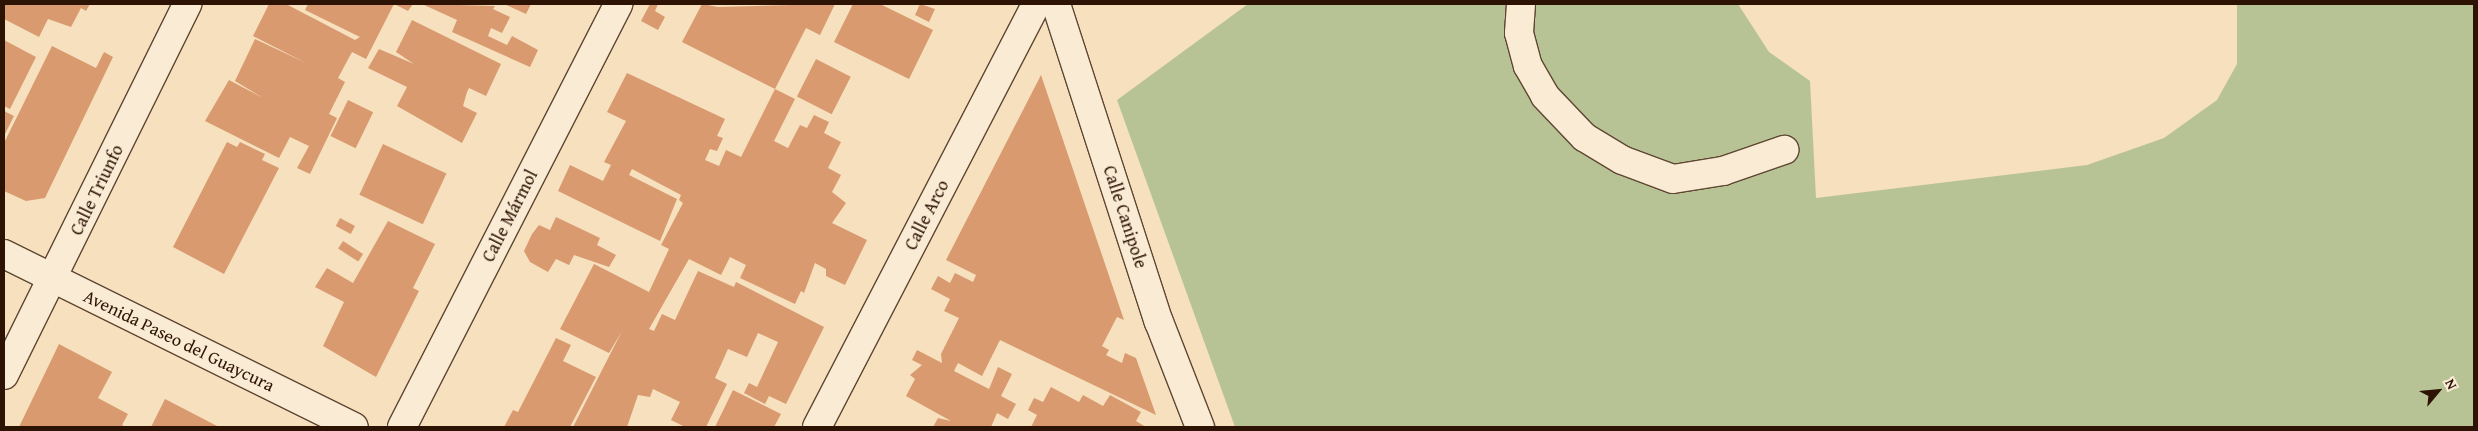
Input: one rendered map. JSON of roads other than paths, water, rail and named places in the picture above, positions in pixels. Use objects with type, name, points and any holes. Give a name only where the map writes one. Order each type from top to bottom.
[{"type":"street","name":"Calle Triunfo","points":[[4,375],[54,279],[187,4]]},
{"type":"street","name":"Calle Mármol","points":[[402,427],[618,4]]},
{"type":"street","name":"Calle Arco","points":[[818,427],[1036,4]]},
{"type":"street","name":"Calle Canipole","points":[[1056,4],[1159,322],[1200,427]]},
{"type":"street","points":[[1521,4],[1519,33],[1528,66],[1545,96],[1584,137],[1622,160],[1673,178],[1723,171],[1784,150]]},
{"type":"street","name":"Avenida Paseo del Guaycura","points":[[4,254],[354,427]]}]
